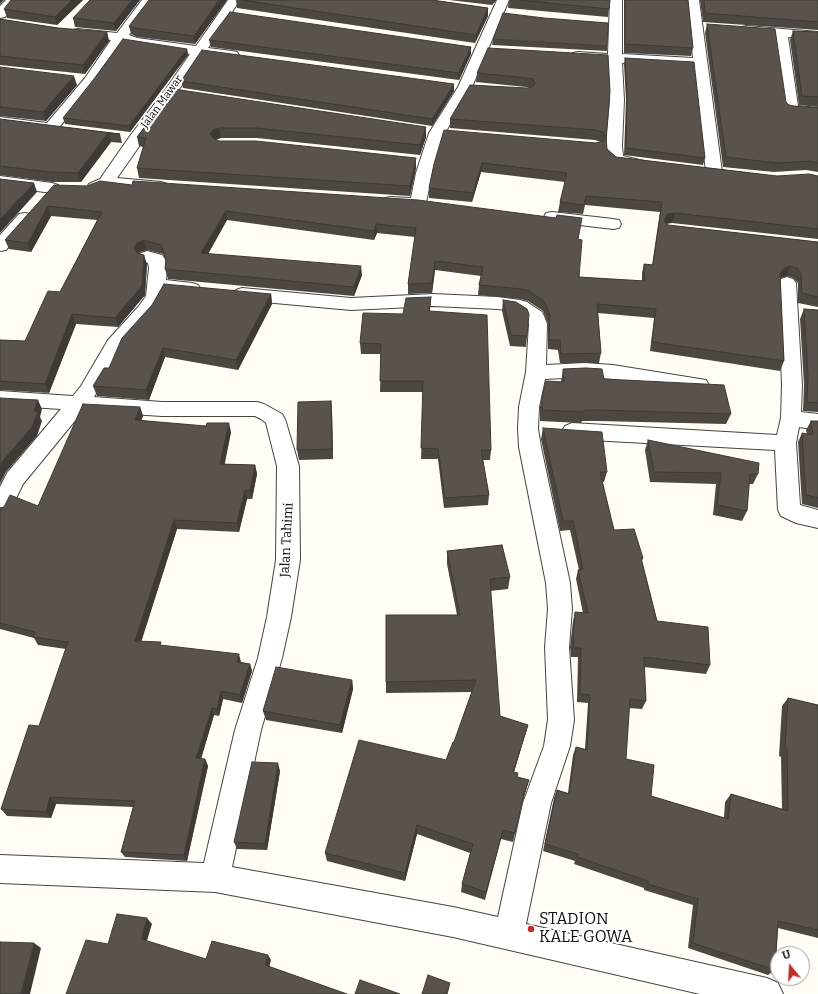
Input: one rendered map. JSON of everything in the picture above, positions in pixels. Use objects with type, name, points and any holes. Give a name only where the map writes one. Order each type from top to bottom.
[{"type":"street","points":[[3,20],[13,0]]},
{"type":"street","points":[[51,128],[90,81],[149,0]]},
{"type":"street","points":[[616,0],[611,23],[617,100],[614,146],[615,158],[620,162],[655,166]]},
{"type":"street","points":[[693,0],[714,172]]},
{"type":"street","points":[[230,6],[241,14]]},
{"type":"street","name":"Jalan Mawar","points":[[106,182],[135,139],[171,92],[198,50],[230,6]]},
{"type":"street","points":[[378,201],[425,204],[420,163],[465,87],[480,50],[494,7],[513,14]]},
{"type":"street","points":[[696,26],[711,27]]},
{"type":"street","points":[[734,29],[818,36]]},
{"type":"street","points":[[61,31],[121,37],[135,42],[245,57]]},
{"type":"street","points":[[780,32],[791,110],[818,112]]},
{"type":"street","points":[[568,56],[700,63]]},
{"type":"street","points":[[75,79],[90,81]]},
{"type":"street","points":[[171,92],[187,94]]},
{"type":"street","points":[[0,122],[66,130]]},
{"type":"street","points":[[421,130],[453,134]]},
{"type":"street","points":[[120,137],[135,139]]},
{"type":"street","points":[[0,181],[56,195],[90,189],[106,182],[173,187]]},
{"type":"street","points":[[0,246],[56,195]]},
{"type":"street","points":[[535,216],[613,224]]},
{"type":"street","points":[[0,509],[15,479],[88,391],[115,345],[146,310],[155,296],[158,268],[156,259],[147,257]]},
{"type":"street","points":[[787,283],[796,310],[791,418],[785,443],[789,510],[796,514],[818,519]]},
{"type":"street","points":[[157,285],[215,292],[351,304],[433,300],[498,303],[520,306],[535,316],[538,324],[536,372],[529,407],[541,430]]},
{"type":"street","points":[[536,372],[584,370],[613,372],[675,383],[718,386]]},
{"type":"street","name":"Jalan Tahimi","points":[[0,398],[162,409],[257,410],[268,414],[275,419],[288,466],[288,560],[279,617],[270,658],[248,730],[215,878]]},
{"type":"street","points":[[791,418],[818,422]]},
{"type":"street","points":[[541,430],[785,443]]},
{"type":"street","points":[[509,935],[537,803],[557,746],[561,720],[557,647],[560,609],[558,583],[531,453],[541,430]]},
{"type":"street","points":[[0,869],[215,878],[453,922],[767,994]]},
{"type":"building","points":[[11,0],[72,0],[55,17],[4,9]]},
{"type":"building","points":[[90,0],[132,0],[114,23],[73,18]]},
{"type":"building","points":[[149,0],[219,0],[194,36],[129,26]]},
{"type":"building","points":[[242,0],[432,0],[488,8],[476,35]]},
{"type":"building","points":[[519,0],[610,0],[609,9]]},
{"type":"building","points":[[625,0],[688,0],[693,48],[625,44]]},
{"type":"building","points":[[704,0],[818,0],[818,22],[705,13]]},
{"type":"building","points":[[230,12],[471,47],[459,73],[209,40]]},
{"type":"building","points":[[503,13],[608,23],[607,46],[493,39]]},
{"type":"building","points":[[0,19],[58,28],[107,32],[83,65],[0,56]]},
{"type":"building","points":[[707,24],[775,29],[786,102],[789,105],[794,106],[818,108],[818,163],[809,161],[777,163],[726,157]]},
{"type":"building","points":[[793,31],[818,32],[818,97],[802,96]]},
{"type":"building","points":[[123,39],[187,49],[129,126],[63,118],[94,79]]},
{"type":"building","points":[[488,48],[608,55],[610,91],[606,137],[607,149],[616,157],[777,176],[809,174],[818,176],[818,229],[675,213],[668,214],[664,220],[668,225],[818,242],[818,297],[802,293],[801,274],[797,268],[790,266],[783,269],[780,274],[784,361],[652,342],[656,309],[597,304],[601,353],[561,354],[560,340],[549,340],[550,315],[544,301],[529,291],[522,289],[479,285],[483,267],[435,261],[432,283],[408,284],[416,228],[376,224],[374,231],[226,211],[201,253],[361,266],[354,287],[165,269],[166,258],[161,245],[144,240],[137,243],[134,248],[137,253],[144,255],[142,286],[115,318],[72,314],[45,384],[0,381],[0,340],[25,341],[48,291],[60,292],[102,212],[48,206],[28,243],[5,240],[54,185],[87,186],[100,181],[132,185],[133,181],[418,200],[556,218],[557,215],[582,218],[578,239],[582,240],[579,277],[645,281],[644,264],[653,265],[662,202],[586,196],[584,205],[560,202],[567,173],[482,163],[473,193],[429,188],[444,130],[596,143],[603,141],[606,138],[604,133],[597,130],[450,119],[470,85],[527,88],[532,87],[535,84],[533,79],[477,73]]},
{"type":"building","points":[[202,50],[454,84],[432,119],[181,81]]},
{"type":"building","points":[[625,58],[694,62],[705,158],[626,148],[627,93]]},
{"type":"building","points":[[0,67],[74,76],[43,112],[0,107]]},
{"type":"building","points":[[174,89],[426,127],[420,145],[256,128],[219,128],[213,130],[210,134],[213,138],[219,141],[256,141],[416,158],[410,186],[137,168],[146,138],[137,137]]},
{"type":"building","points":[[0,119],[120,134],[108,133],[78,173],[49,172],[0,166]]},
{"type":"building","points":[[0,179],[34,183],[0,219]]},
{"type":"building","points":[[164,284],[271,294],[236,360],[163,348],[146,390],[93,386],[104,368],[109,368],[122,338],[152,305]]},
{"type":"building","points":[[431,297],[429,311],[487,315],[491,450],[481,450],[489,495],[445,498],[438,449],[421,448],[423,381],[380,381],[381,344],[360,343],[363,313],[403,314],[406,298]]},
{"type":"building","points":[[503,300],[516,302],[527,309],[529,314],[527,336],[511,335]]},
{"type":"building","points":[[804,309],[818,310],[818,403],[807,402],[808,376]]},
{"type":"building","points":[[563,369],[602,369],[604,379],[724,385],[731,414],[600,410],[584,410],[584,412],[542,410],[542,397],[546,381],[564,382]]},
{"type":"building","points":[[0,398],[38,400],[34,411],[38,412],[32,427],[0,465]]},
{"type":"building","points":[[331,401],[332,449],[297,450],[298,402]]},
{"type":"building","points":[[83,404],[140,407],[135,420],[206,426],[207,423],[229,423],[220,464],[255,465],[250,491],[245,490],[237,523],[174,520],[135,641],[161,642],[160,645],[239,654],[237,662],[250,664],[240,695],[221,691],[217,709],[212,708],[196,758],[205,759],[184,855],[121,852],[135,801],[50,797],[46,812],[1,809],[29,725],[39,726],[68,642],[33,637],[35,632],[0,623],[0,508],[4,507],[10,495],[38,506]]},
{"type":"building","points":[[811,421],[818,421],[818,498],[806,495],[802,433],[813,435]]},
{"type":"building","points":[[543,428],[602,432],[607,472],[600,472],[614,530],[634,529],[643,558],[641,558],[657,621],[708,627],[710,665],[644,657],[646,701],[630,699],[626,759],[654,765],[651,796],[728,819],[731,794],[788,811],[787,749],[785,748],[788,698],[818,705],[818,930],[778,921],[776,946],[770,946],[770,968],[693,943],[698,899],[648,884],[648,881],[577,857],[578,854],[545,844],[557,790],[569,794],[576,747],[587,750],[590,695],[580,694],[581,648],[574,648],[573,638],[575,612],[588,613],[578,570],[583,569],[573,521],[563,521]]},
{"type":"building","points":[[648,440],[759,463],[758,474],[750,474],[747,511],[717,505],[721,473],[654,472]]},
{"type":"building","points":[[502,545],[510,577],[490,579],[500,716],[528,725],[513,772],[518,773],[517,777],[529,780],[524,793],[515,833],[503,830],[486,892],[462,884],[473,844],[417,825],[405,873],[325,853],[359,740],[446,760],[476,680],[386,682],[386,615],[460,615],[447,551]]},
{"type":"building","points":[[276,667],[352,680],[340,725],[263,711]]},
{"type":"building","points":[[252,762],[278,763],[265,844],[234,842]]},
{"type":"building","points":[[117,914],[147,918],[141,939],[206,959],[212,941],[268,955],[265,965],[347,994],[66,994],[86,940],[108,944]]},
{"type":"building","points":[[0,942],[34,943],[21,994],[0,994]]},
{"type":"building","points":[[428,975],[450,983],[447,994],[422,994]]},
{"type":"building","points":[[360,980],[400,994],[355,994]]},
{"type":"place","name":"STADION KALE GOWA","points":[[531,929]]}]
